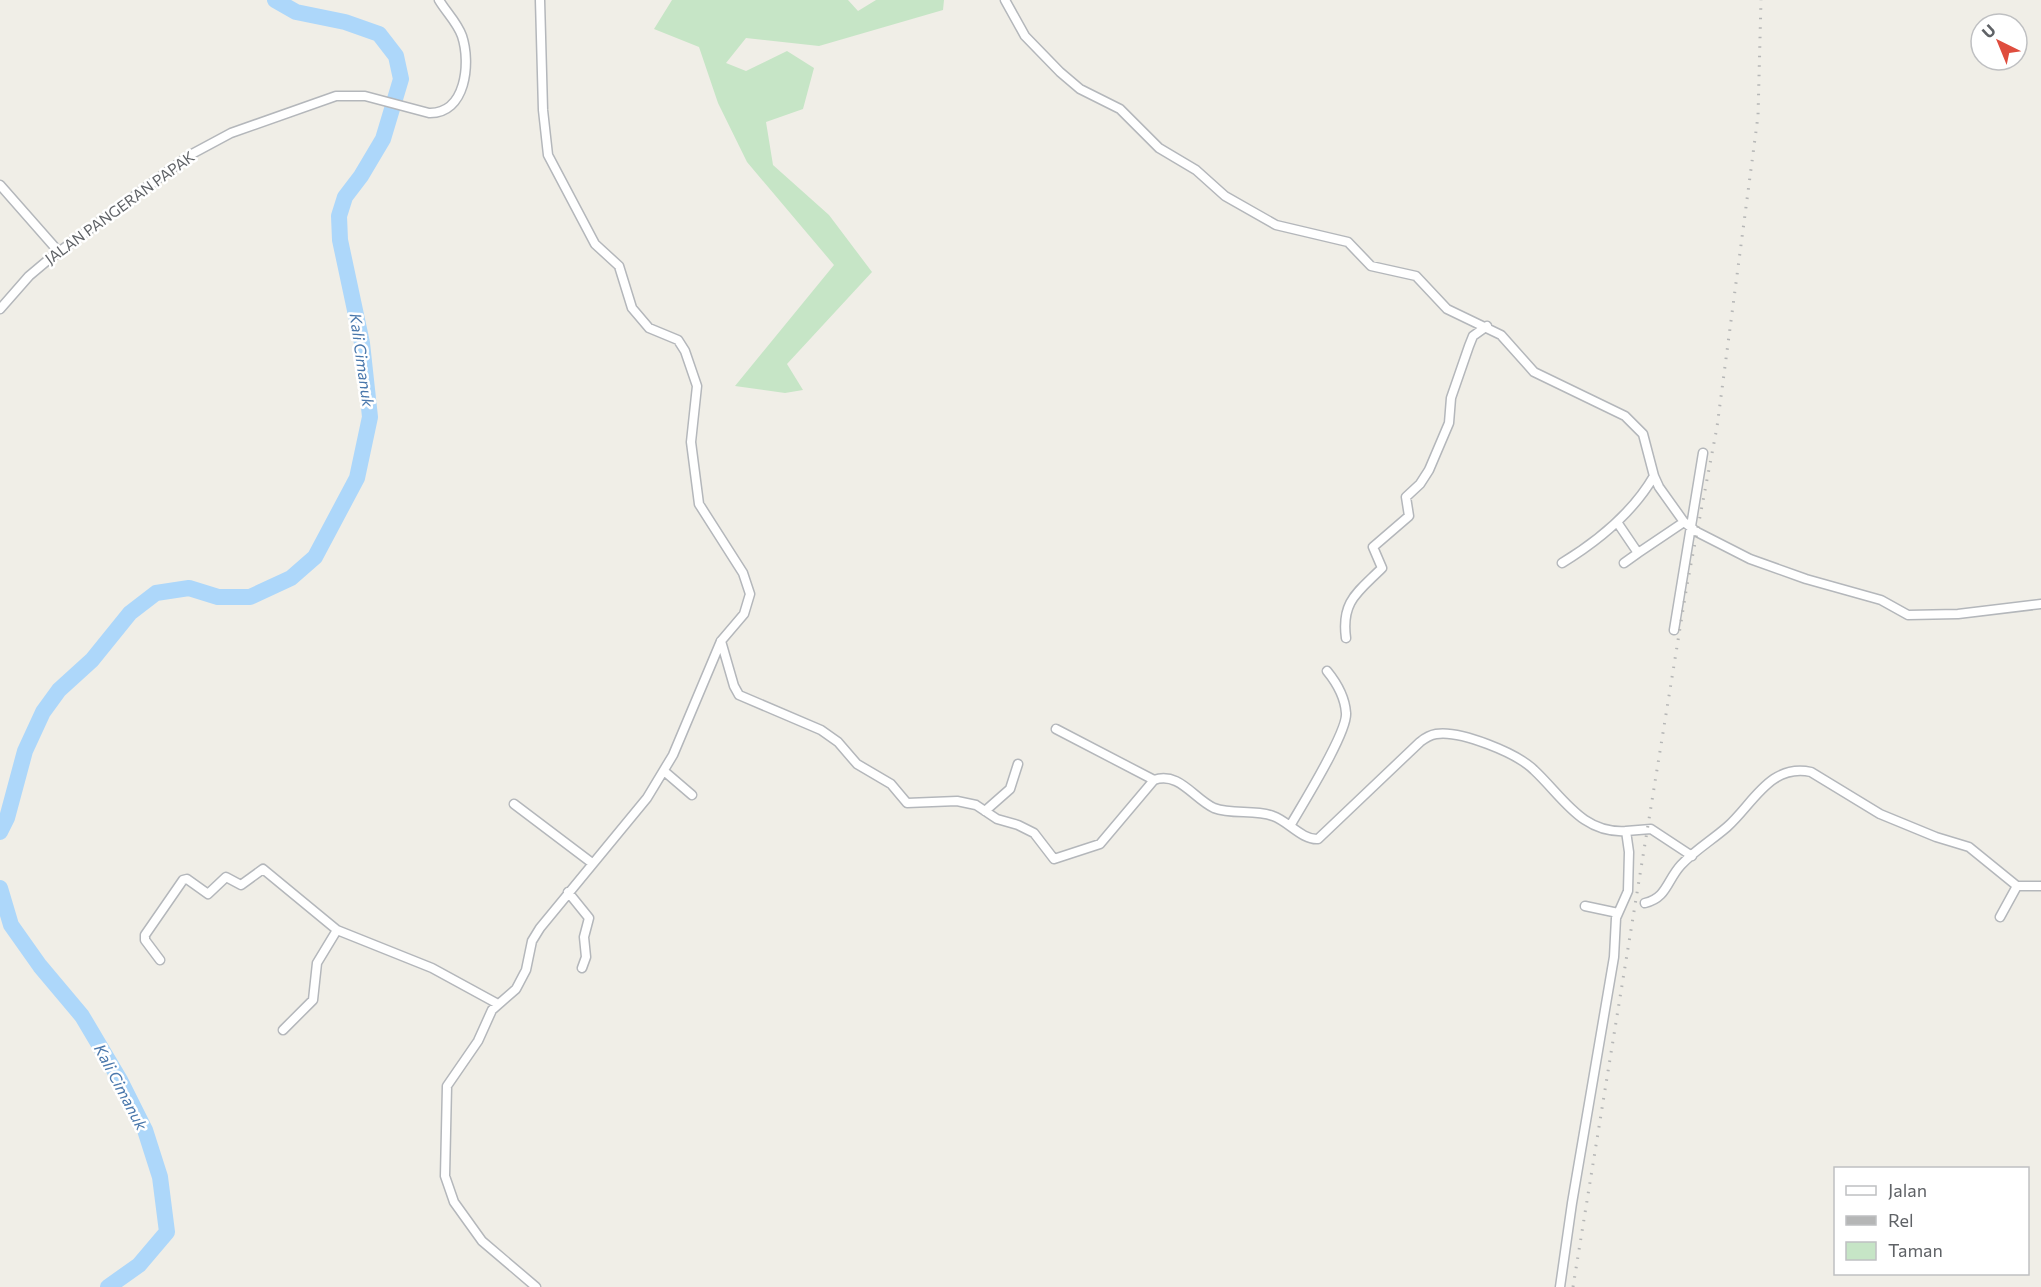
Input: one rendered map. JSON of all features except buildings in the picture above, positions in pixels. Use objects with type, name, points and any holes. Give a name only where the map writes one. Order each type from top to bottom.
[{"type":"street","name":"JALAN PANGERAN PAPAK","points":[[0,309],[29,276],[56,254],[166,171],[231,133],[336,96],[351,94],[429,113],[445,111],[453,104],[462,85],[465,61],[461,34],[439,0]]},
{"type":"street","points":[[536,1287],[482,1241],[454,1202],[445,1176],[447,1086],[478,1041],[492,1010],[516,989],[526,970],[535,936],[592,863],[637,813],[664,771],[720,641],[744,614],[750,594],[743,573],[699,504],[690,442],[697,386],[695,376],[678,340],[649,328],[632,308],[619,266],[595,243],[552,164],[546,146],[543,110],[540,0]]},
{"type":"street","points":[[1005,0],[1025,36],[1060,72],[1080,89],[1120,109],[1159,148],[1196,170],[1225,196],[1276,225],[1348,242],[1371,266],[1416,276],[1448,309],[1487,326],[1509,343],[1534,372],[1625,416],[1643,434],[1654,476],[1687,524],[1759,563],[1881,600],[1908,615],[1958,614],[2041,604]]},
{"type":"street","points":[[0,185],[56,254]]},
{"type":"street","points":[[1346,638],[1344,620],[1347,605],[1382,568],[1373,547],[1409,516],[1406,497],[1420,484],[1429,470],[1449,423],[1451,398],[1469,346],[1477,332],[1487,326]]},
{"type":"street","points":[[1674,630],[1687,524],[1703,453]]},
{"type":"street","points":[[1562,563],[1584,549],[1635,506],[1654,476]]},
{"type":"street","points":[[1617,522],[1638,553]]},
{"type":"street","points":[[1624,563],[1687,524]]},
{"type":"street","points":[[720,641],[739,695],[821,730],[838,742],[857,764],[891,784],[907,803],[957,801],[976,805],[997,819],[1028,829],[1040,839],[1050,857],[1057,860],[1100,844],[1154,780],[1162,777],[1176,781],[1215,808],[1265,814],[1313,839],[1323,836],[1420,742],[1433,734],[1441,733],[1458,735],[1516,757],[1534,770],[1596,829],[1626,831],[1651,829],[1692,856]]},
{"type":"street","points":[[1290,826],[1339,737],[1347,715],[1338,687],[1327,671]]},
{"type":"street","points":[[1056,729],[1154,780]]},
{"type":"street","points":[[985,811],[1010,789],[1018,764]]},
{"type":"street","points":[[1645,903],[1662,896],[1675,872],[1730,825],[1766,785],[1777,776],[1800,770],[1810,772],[1864,806],[1902,824],[1969,847],[2017,886],[2041,886]]},
{"type":"street","points":[[664,771],[692,795]]},
{"type":"street","points":[[514,804],[592,863]]},
{"type":"street","points":[[1560,1287],[1614,957],[1618,914],[1628,891],[1629,852],[1626,831]]},
{"type":"street","points":[[160,960],[145,940],[145,935],[185,879],[208,894],[226,877],[240,885],[263,869],[338,930],[432,968],[498,1004]]},
{"type":"street","points":[[2000,917],[2017,886]]},
{"type":"street","points":[[568,892],[589,918],[584,937],[586,957],[582,968]]},
{"type":"street","points":[[1586,906],[1618,914]]},
{"type":"street","points":[[283,1030],[313,1000],[317,963],[338,930]]},
{"type":"green space","points":[[672,0],[848,0],[858,11],[876,0],[944,0],[943,10],[819,46],[746,38],[726,63],[746,71],[787,51],[814,68],[803,109],[766,122],[773,165],[829,215],[872,272],[787,364],[803,390],[785,393],[735,386],[834,265],[747,162],[718,103],[699,47],[654,29]]},
{"type":"waterway","name":"Kali Cimanuk","points":[[0,832],[7,818],[25,751],[43,712],[59,690],[92,660],[130,613],[156,593],[189,588],[218,597],[250,597],[291,578],[315,557],[357,478],[370,417],[362,343],[340,240],[339,216],[345,197],[361,176],[383,139],[401,79],[396,56],[379,34],[345,22],[296,12],[275,0]]},
{"type":"waterway","name":"Kali Cimanuk","points":[[0,888],[11,925],[40,966],[82,1016],[120,1080],[145,1130],[160,1177],[167,1232],[139,1265],[108,1287]]},
{"type":"railway","points":[[1573,1287],[1687,585],[1717,427],[1758,116],[1761,0]]}]
